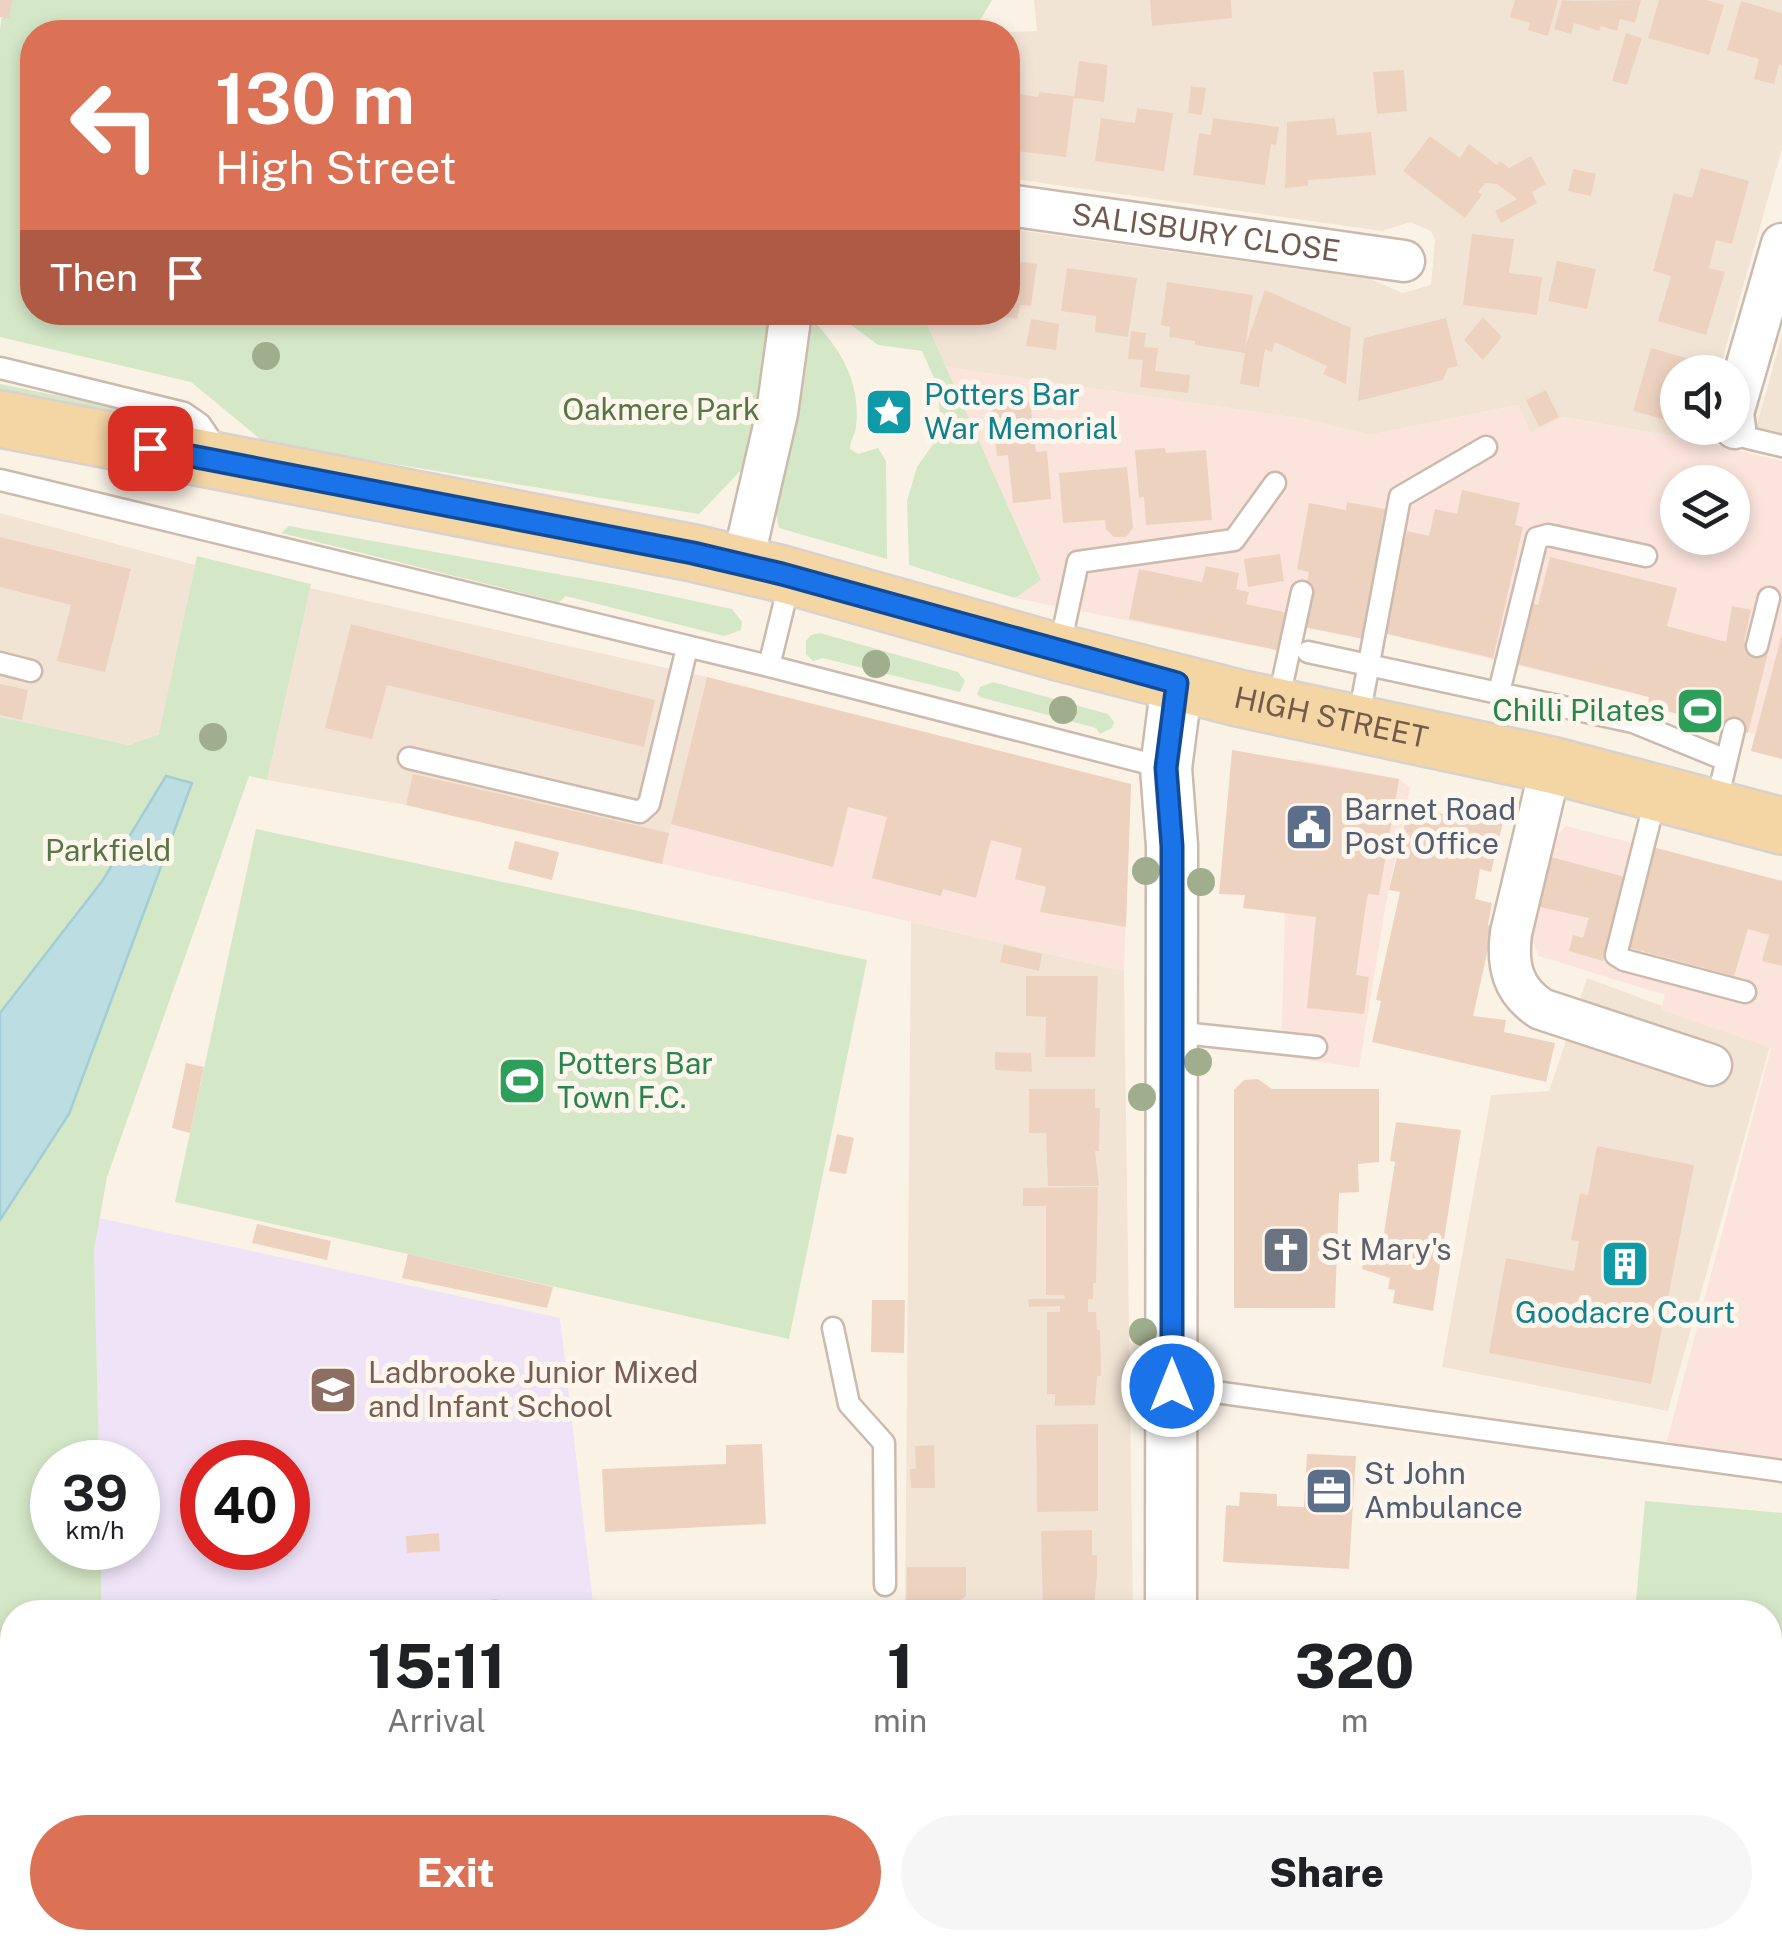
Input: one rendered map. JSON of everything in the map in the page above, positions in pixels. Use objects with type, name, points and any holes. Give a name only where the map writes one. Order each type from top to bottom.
[{"type":"main road","name":"HIGH STREET","points":[[0,409],[224,462],[767,570],[1177,683],[1551,765],[1657,794],[1720,784],[1782,826]]},
{"type":"street","name":"SALISBURY CLOSE","points":[[1020,207],[1404,261]]},
{"type":"street","points":[[1750,357],[1782,244]]},
{"type":"street","points":[[767,570],[777,413],[789,325]]},
{"type":"street","points":[[1171,1600],[1172,846],[1166,768],[1177,683]]},
{"type":"street","points":[[1551,765],[1511,934],[1508,956],[1512,977],[1529,1001],[1541,1009],[1711,1065]]},
{"type":"lane","points":[[1750,438],[1782,446]]},
{"type":"lane","points":[[1358,724],[1400,497],[1486,447]]},
{"type":"lane","points":[[0,480],[769,666],[1166,768]]},
{"type":"lane","points":[[1058,652],[1078,562],[1234,540],[1275,483]]},
{"type":"lane","points":[[1499,692],[1537,538],[1548,534],[1646,556]]},
{"type":"lane","points":[[767,570],[769,666]]},
{"type":"lane","points":[[1277,707],[1302,592]]},
{"type":"lane","points":[[1757,646],[1769,598]]},
{"type":"lane","points":[[409,758],[640,812],[649,804],[688,648]]},
{"type":"lane","points":[[1308,652],[1633,722],[1720,784],[1734,729]]},
{"type":"lane","points":[[0,663],[32,670]]},
{"type":"lane","points":[[1657,794],[1616,955],[1745,992]]},
{"type":"lane","points":[[1171,1032],[1316,1047]]},
{"type":"lane","points":[[833,1328],[849,1404],[884,1443],[885,1585]]},
{"type":"lane","points":[[1172,1386],[1782,1472]]},
{"type":"shaded area","points":[[1034,0],[1782,0],[1782,149],[1724,355],[1660,355],[1660,434],[1563,417],[1530,433],[1518,405],[1370,435],[1304,419],[946,367],[927,325],[1020,325],[1020,231],[1370,279],[1403,293],[1431,285],[1435,240],[1431,231],[1410,222],[1382,231],[1020,180],[1020,32],[1037,31]]},
{"type":"shaded area","points":[[1782,335],[1782,434],[1756,428]]},
{"type":"shaded area","points":[[946,367],[1304,419],[1370,435],[1519,405],[1530,433],[1562,417],[1660,434],[1660,445],[1716,445],[1782,461],[1782,759],[1751,751],[1755,734],[1648,706],[1649,697],[1383,633],[1369,640],[1287,624],[1281,651],[1015,598],[1041,579]]},
{"type":"shaded area","points":[[0,513],[195,565],[160,733],[129,745],[0,717]]},
{"type":"shaded area","points":[[310,588],[707,677],[662,864],[406,805],[267,780]]},
{"type":"shaded area","points":[[707,677],[1131,784],[1124,971],[662,864]]},
{"type":"shaded area","points":[[1297,759],[1399,779],[1410,787],[1359,1068],[1281,1056],[1285,912]]},
{"type":"shaded area","points":[[1566,826],[1782,881],[1782,1472],[1667,1441],[1771,1048],[1661,1010],[1665,995],[1539,956],[1532,940],[1555,837]]},
{"type":"shaded area","points":[[911,922],[1124,971],[1133,1600],[905,1600]]},
{"type":"shaded area","points":[[1587,978],[1770,1046],[1668,1411],[1442,1367],[1491,1095],[1549,1091]]},
{"type":"shaded area","name":"Ladbrooke Junior Mixed and Infant School","points":[[99,1218],[560,1318],[593,1600],[101,1600],[101,1570],[160,1570],[160,1440],[98,1440],[94,1250]]},
{"type":"green space","name":"Oakmere Park","points":[[4,0],[992,0],[980,20],[20,20],[20,325],[776,325],[749,462],[699,514],[265,443],[191,382],[0,337],[0,29]]},
{"type":"green space","points":[[812,325],[817,325],[841,356],[852,382],[857,411],[850,449],[858,454],[878,448],[886,461],[887,559],[779,528],[774,505],[796,425]]},
{"type":"green space","points":[[851,325],[927,325],[1041,580],[1015,598],[909,565],[907,501],[917,467],[941,433],[938,387],[922,351],[878,345]]},
{"type":"green space","points":[[0,384],[173,419],[186,425],[185,439],[0,404]]},
{"type":"green space","points":[[289,526],[732,609],[742,622],[741,630],[724,636],[566,596],[559,602],[281,533]]},
{"type":"green space","name":"Parkfield","points":[[197,556],[311,584],[267,780],[249,776],[107,1177],[94,1250],[98,1440],[30,1440],[30,1570],[101,1570],[101,1600],[0,1600],[0,717],[129,745],[159,734]]},
{"type":"green space","points":[[820,633],[958,672],[965,681],[960,692],[823,658],[813,661],[806,654],[806,641]]},
{"type":"green space","points":[[993,682],[1108,714],[1114,722],[1112,728],[1100,734],[1096,728],[977,694],[980,687]]},
{"type":"green space","name":"Potters Bar Town F.C.","points":[[256,829],[867,960],[789,1339],[175,1202]]},
{"type":"green space","points":[[1645,1501],[1782,1513],[1782,1600],[1636,1600]]},
{"type":"water","points":[[166,776],[192,783],[69,1114],[0,1220],[0,1013],[103,880]]},
{"type":"building","points":[[0,0],[12,0],[9,18],[0,17]]},
{"type":"building","points":[[1150,0],[1231,0],[1232,18],[1152,26]]},
{"type":"building","points":[[1515,0],[1558,0],[1548,36],[1528,30],[1530,23],[1510,17]]},
{"type":"building","points":[[1562,0],[1641,0],[1635,23],[1620,19],[1617,31],[1601,26],[1599,31],[1574,23],[1571,34],[1554,29]]},
{"type":"building","points":[[1659,0],[1706,0],[1724,5],[1709,55],[1648,38]]},
{"type":"building","points":[[1741,1],[1782,13],[1782,66],[1779,65],[1774,84],[1754,79],[1759,59],[1727,50]]},
{"type":"building","points":[[1626,33],[1642,38],[1627,85],[1612,81]]},
{"type":"building","points":[[1079,61],[1108,65],[1104,102],[1074,98]]},
{"type":"building","points":[[1404,70],[1407,111],[1377,114],[1373,72]]},
{"type":"building","points":[[1191,86],[1206,88],[1202,115],[1188,113]]},
{"type":"building","points":[[1020,94],[1074,96],[1066,157],[1020,151]]},
{"type":"building","points":[[1137,108],[1173,113],[1164,171],[1095,161],[1101,118],[1135,123]]},
{"type":"building","points":[[1213,118],[1279,127],[1276,145],[1271,144],[1265,185],[1193,175],[1199,133],[1211,135]]},
{"type":"building","points":[[1335,118],[1337,135],[1371,132],[1376,175],[1308,180],[1308,186],[1285,188],[1287,122]]},
{"type":"building","points":[[1430,136],[1460,158],[1469,144],[1497,165],[1500,161],[1509,168],[1531,156],[1546,184],[1532,192],[1537,203],[1501,223],[1495,211],[1517,199],[1497,184],[1485,183],[1478,192],[1482,195],[1465,218],[1403,171]]},
{"type":"building","points":[[1701,168],[1749,181],[1732,244],[1716,240],[1709,268],[1725,272],[1706,335],[1658,321],[1671,276],[1653,271],[1674,193],[1692,198]]},
{"type":"building","points":[[1573,169],[1596,174],[1591,196],[1568,191]]},
{"type":"building","points":[[1472,234],[1514,239],[1509,273],[1542,277],[1537,315],[1463,305]]},
{"type":"building","points":[[1557,261],[1596,269],[1587,309],[1548,301]]},
{"type":"building","points":[[1020,262],[1037,264],[1031,306],[1020,305]]},
{"type":"building","points":[[1067,268],[1137,278],[1128,337],[1095,332],[1096,316],[1061,311]]},
{"type":"building","points":[[1167,282],[1253,295],[1245,347],[1265,290],[1351,328],[1346,384],[1323,374],[1327,366],[1275,342],[1272,352],[1265,349],[1259,387],[1240,384],[1245,353],[1169,337],[1170,327],[1161,325]]},
{"type":"building","points":[[1483,317],[1502,337],[1483,360],[1464,340]]},
{"type":"building","points":[[1446,318],[1458,366],[1448,368],[1443,380],[1358,401],[1364,338]]},
{"type":"building","points":[[1031,319],[1059,324],[1056,350],[1026,346]]},
{"type":"building","points":[[1131,331],[1146,333],[1144,347],[1158,348],[1155,371],[1190,375],[1188,393],[1140,387],[1143,360],[1128,359]]},
{"type":"building","points":[[1651,348],[1676,355],[1660,355],[1660,418],[1633,411]]},
{"type":"building","points":[[1546,390],[1559,417],[1539,427],[1526,400]]},
{"type":"building","points":[[1030,401],[1036,452],[1047,451],[1051,499],[1013,503],[1008,455],[997,456],[992,405]]},
{"type":"building","points":[[1165,448],[1166,453],[1206,450],[1212,520],[1146,525],[1144,497],[1139,498],[1135,450]]},
{"type":"building","points":[[1127,467],[1133,528],[1126,537],[1114,537],[1106,529],[1105,520],[1063,523],[1059,473]]},
{"type":"building","points":[[1462,490],[1520,503],[1515,525],[1523,527],[1493,658],[1383,633],[1407,531],[1429,536],[1435,509],[1457,514]]},
{"type":"building","points":[[1347,502],[1390,510],[1369,640],[1299,626],[1309,572],[1297,569],[1309,503],[1346,510]]},
{"type":"building","points":[[0,537],[131,569],[105,672],[57,661],[71,605],[0,587]]},
{"type":"building","points":[[1280,554],[1284,581],[1248,587],[1244,559]]},
{"type":"building","points":[[1550,557],[1677,588],[1667,626],[1726,642],[1732,606],[1751,610],[1744,642],[1769,649],[1748,733],[1648,706],[1649,697],[1517,664],[1532,603],[1538,605]]},
{"type":"building","points":[[1206,566],[1239,573],[1236,589],[1249,592],[1246,604],[1289,613],[1281,651],[1129,619],[1139,569],[1202,582]]},
{"type":"building","points":[[351,624],[655,700],[644,747],[387,685],[372,739],[325,728]]},
{"type":"building","points":[[1782,638],[1782,759],[1751,751]]},
{"type":"building","points":[[707,677],[1131,784],[1126,927],[1040,912],[1046,887],[1015,879],[1022,848],[991,840],[976,898],[943,889],[941,896],[872,878],[887,817],[848,807],[833,867],[671,824]]},
{"type":"building","points":[[0,684],[28,690],[22,720],[0,715]]},
{"type":"building","points":[[1232,750],[1399,779],[1379,895],[1368,894],[1366,904],[1356,975],[1369,977],[1364,1014],[1307,1008],[1316,917],[1243,908],[1245,895],[1219,894]]},
{"type":"building","points":[[413,774],[669,833],[662,864],[406,805]]},
{"type":"building","points":[[1409,806],[1472,821],[1475,807],[1505,814],[1491,872],[1480,869],[1475,899],[1492,903],[1488,925],[1493,927],[1473,1016],[1506,1020],[1504,1032],[1555,1043],[1546,1082],[1372,1042],[1381,1001],[1376,1000],[1400,892],[1389,890]]},
{"type":"building","points":[[515,841],[559,852],[552,880],[508,869]]},
{"type":"building","points":[[1649,846],[1782,881],[1782,966],[1762,961],[1769,935],[1748,929],[1734,976],[1623,946]]},
{"type":"building","points":[[1551,857],[1625,877],[1603,961],[1569,951],[1573,935],[1583,938],[1589,918],[1540,907]]},
{"type":"building","points":[[1004,945],[1042,954],[1039,971],[1000,962]]},
{"type":"building","points":[[1026,976],[1098,976],[1095,1057],[1045,1057],[1046,1017],[1026,1016]]},
{"type":"building","points":[[995,1052],[1031,1053],[1032,1072],[995,1070]]},
{"type":"building","points":[[186,1063],[204,1067],[190,1133],[172,1128]]},
{"type":"building","name":"St Mary's","points":[[1258,1079],[1272,1089],[1379,1089],[1379,1162],[1358,1164],[1359,1192],[1339,1193],[1335,1308],[1234,1308],[1234,1090],[1244,1080]]},
{"type":"building","points":[[1029,1089],[1095,1089],[1095,1108],[1100,1108],[1099,1151],[1095,1151],[1099,1186],[1048,1186],[1046,1133],[1029,1133]]},
{"type":"building","points":[[1396,1122],[1461,1130],[1433,1311],[1393,1303],[1395,1290],[1388,1289],[1390,1278],[1362,1269],[1365,1250],[1381,1252],[1395,1162],[1390,1161]]},
{"type":"building","points":[[837,1134],[854,1138],[846,1174],[829,1171]]},
{"type":"building","name":"Goodacre Court","points":[[1597,1146],[1694,1165],[1651,1384],[1489,1353],[1506,1258],[1574,1271],[1579,1241],[1571,1240],[1580,1193],[1588,1195]]},
{"type":"building","points":[[1098,1187],[1096,1283],[1093,1299],[1088,1299],[1088,1312],[1096,1312],[1100,1330],[1101,1376],[1097,1376],[1095,1405],[1055,1406],[1055,1394],[1047,1394],[1047,1312],[1060,1312],[1060,1306],[1029,1307],[1028,1299],[1065,1299],[1064,1295],[1046,1295],[1046,1206],[1023,1206],[1023,1188]]},
{"type":"building","points":[[257,1224],[331,1241],[327,1260],[252,1243]]},
{"type":"building","points":[[408,1254],[553,1287],[547,1308],[402,1278]]},
{"type":"building","points":[[872,1300],[905,1300],[904,1353],[871,1352]]},
{"type":"building","points":[[1098,1424],[1098,1511],[1037,1512],[1036,1425]]},
{"type":"building","points":[[762,1444],[766,1524],[605,1532],[602,1469],[726,1464],[726,1445]]},
{"type":"building","points":[[934,1445],[935,1488],[911,1488],[910,1469],[916,1469],[915,1446]]},
{"type":"building","points":[[1307,1454],[1356,1456],[1349,1569],[1223,1562],[1226,1505],[1239,1506],[1240,1492],[1277,1494],[1277,1506],[1304,1507]]},
{"type":"building","points":[[1092,1530],[1092,1555],[1097,1555],[1095,1600],[1043,1600],[1041,1531]]},
{"type":"building","points":[[439,1533],[440,1551],[407,1553],[406,1536]]},
{"type":"building","points":[[907,1567],[966,1567],[966,1596],[961,1600],[906,1600]]},
{"type":"place","name":"Potters Bar War Memorial","points":[[889,412]]},
{"type":"place","name":"Chilli Pilates","points":[[1700,711]]},
{"type":"place","name":"Barnet Road Post Office","points":[[1309,827]]},
{"type":"place","name":"Potters Bar Town F.C.","points":[[522,1081]]},
{"type":"place","name":"St Mary's","points":[[1286,1250]]},
{"type":"place","name":"Goodacre Court","points":[[1625,1264]]},
{"type":"place","name":"Ladbrooke Junior Mixed and Infant School","points":[[333,1390]]},
{"type":"place","name":"St John Ambulance","points":[[1329,1491]]},
{"type":"route","points":[[150,448],[693,553],[1177,683],[1166,768],[1172,846],[1172,1386]]}]
